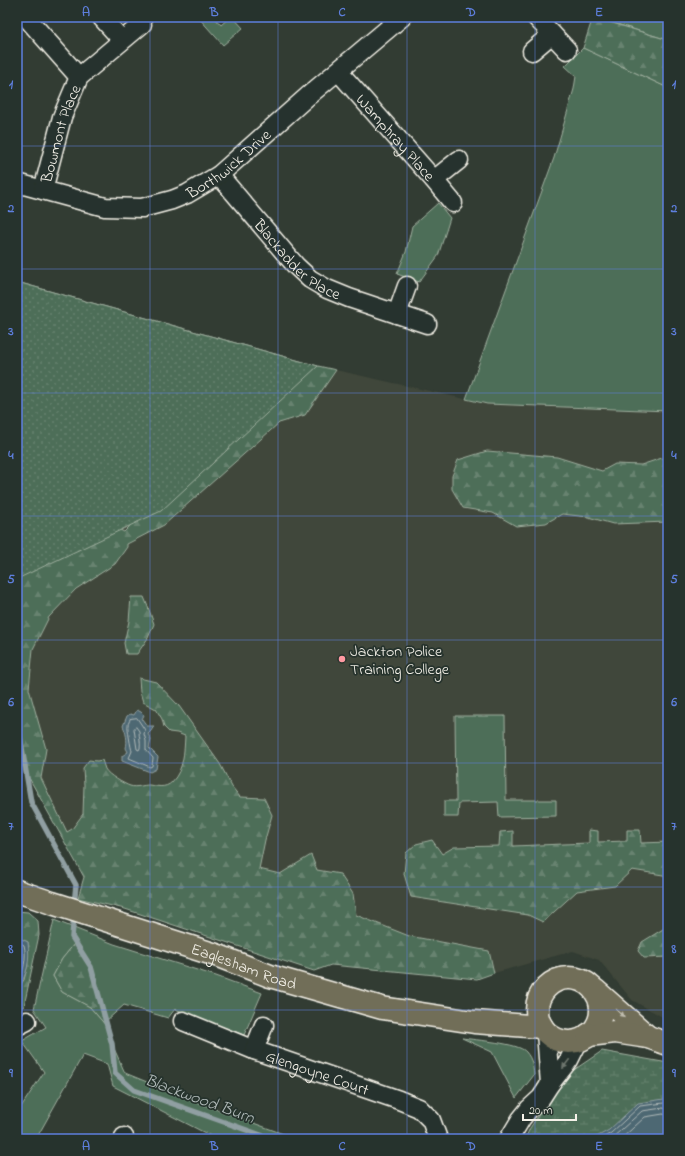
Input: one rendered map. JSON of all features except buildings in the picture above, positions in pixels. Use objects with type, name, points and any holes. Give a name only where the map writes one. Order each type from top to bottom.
[{"type":"main road","name":"Eaglesham Road","points":[[17,891],[216,955],[270,976],[382,1008],[474,1022],[544,1030]]},
{"type":"main road","points":[[563,978],[578,979],[585,982],[658,1040],[615,1032],[568,1042],[558,1040],[544,1030],[538,1018],[536,1010],[537,1003],[541,994],[549,984],[563,978]]},
{"type":"main road","points":[[583,1038],[595,1028],[600,1018],[600,1003],[593,989]]},
{"type":"main road","points":[[474,1022],[513,1012],[541,994]]},
{"type":"street","name":"Bowmont Place","points":[[26,17],[80,77]]},
{"type":"street","name":"Borthwick Drive","points":[[17,183],[105,207],[142,208],[172,200],[202,186],[219,175],[402,17]]},
{"type":"street","points":[[536,17],[567,50]]},
{"type":"street","points":[[102,18],[122,40]]},
{"type":"street","name":"Bowmont Place","points":[[43,190],[62,117],[80,77],[142,24]]},
{"type":"street","points":[[532,51],[552,34]]},
{"type":"street","name":"Wamphray Place","points":[[338,71],[453,203]]},
{"type":"street","points":[[434,180],[459,160]]},
{"type":"street","name":"Blackadder Place","points":[[219,175],[288,257],[310,279],[327,289],[349,298],[426,324]]},
{"type":"street","points":[[397,314],[407,286]]},
{"type":"street","name":"Glengoyne Court","points":[[183,1021],[254,1050],[419,1108],[431,1120],[438,1139]]},
{"type":"street","points":[[254,1050],[264,1025]]},
{"type":"street","points":[[544,1030],[550,1084]]},
{"type":"street","points":[[509,1139],[521,1119],[541,1098],[583,1038]]},
{"type":"shaded area","name":"Jackton Police Training College","points":[[318,366],[487,404],[668,411],[668,1020],[632,1000],[599,960],[573,951],[477,979],[331,965],[314,971],[125,909],[78,898],[84,877],[23,767],[17,738],[17,579]]},
{"type":"green space","points":[[198,17],[214,17],[221,25],[230,17],[233,17],[243,28],[223,45]]},
{"type":"green space","points":[[593,17],[668,40],[668,88],[583,48]]},
{"type":"green space","points":[[594,17],[668,17],[668,40]]},
{"type":"green space","points":[[583,48],[668,88],[668,411],[487,404],[466,399],[554,158],[574,89],[576,76],[565,66]]},
{"type":"green space","points":[[438,203],[450,218],[438,256],[419,282],[397,274],[406,252],[412,226]]},
{"type":"green space","points":[[17,282],[336,370],[305,415],[279,423],[164,525],[127,544],[127,547],[115,564],[76,589],[49,617],[33,649],[29,689],[46,749],[41,778],[67,832],[72,829],[83,814],[83,768],[89,760],[102,760],[105,769],[109,774],[132,787],[149,785],[167,786],[179,772],[183,760],[185,736],[169,732],[164,727],[162,719],[156,709],[143,702],[140,692],[139,678],[156,682],[179,706],[220,764],[232,787],[240,797],[264,798],[272,815],[259,869],[280,874],[311,855],[317,870],[340,874],[353,894],[356,915],[409,936],[489,951],[494,973],[477,979],[331,965],[314,971],[125,909],[78,898],[84,877],[23,767],[17,738],[17,520],[107,523],[124,532],[148,508]]},
{"type":"green space","points":[[17,282],[318,366],[161,511],[17,579]]},
{"type":"green space","points":[[487,451],[557,457],[602,471],[615,464],[641,465],[662,458],[668,460],[668,522],[613,524],[588,517],[562,514],[546,523],[516,526],[493,513],[463,508],[452,489],[452,476],[458,460]]},
{"type":"green space","points":[[131,597],[144,597],[154,624],[148,638],[137,654],[126,654],[124,643],[129,621]]},
{"type":"green space","points":[[455,716],[505,716],[506,800],[556,800],[556,816],[499,817],[498,802],[459,803],[458,817],[444,817],[444,801],[456,801]]},
{"type":"green space","points":[[589,830],[598,831],[598,842],[627,841],[627,830],[640,830],[641,843],[668,842],[668,878],[663,875],[632,870],[615,886],[577,891],[543,922],[528,915],[411,897],[404,874],[406,853],[416,844],[432,840],[442,854],[454,847],[499,846],[500,832],[513,831],[513,846],[589,843]]},
{"type":"green space","points":[[17,911],[28,912],[38,921],[39,935],[24,1006],[17,1010],[17,989],[24,980],[27,968],[28,942],[17,937]]},
{"type":"green space","points":[[54,920],[114,944],[216,976],[262,993],[244,1035],[175,1009],[168,1018],[124,1005],[106,1021],[91,967],[75,943],[62,959],[53,976],[62,992],[90,1007],[108,1028],[112,1044],[125,1073],[191,1100],[297,1139],[218,1139],[113,1086],[107,1064],[83,1055],[36,1139],[17,1139],[17,1113],[44,1072],[22,1041],[46,1027],[34,1009]]},
{"type":"green space","points":[[668,926],[668,957],[644,958],[638,951],[642,942]]},
{"type":"green space","points":[[75,943],[91,967],[108,1028],[90,1007],[62,992],[53,976],[62,959]]},
{"type":"green space","points":[[462,1038],[506,1044],[522,1049],[530,1057],[534,1075],[516,1098],[492,1052]]},
{"type":"green space","points":[[602,1051],[668,1063],[668,1139],[525,1139],[530,1128],[565,1076]]},
{"type":"water","points":[[137,710],[144,715],[142,719],[147,726],[154,726],[148,734],[151,740],[149,748],[158,757],[156,769],[150,772],[122,761],[122,756],[128,752],[126,748],[127,742],[123,726],[127,716],[130,714],[134,715]]},
{"type":"water","points":[[17,937],[28,942],[29,955],[26,973],[17,989]]},
{"type":"water","points":[[664,1099],[668,1100],[668,1139],[593,1139],[609,1130],[638,1103]]},
{"type":"waterway","name":"Blackwood Burn","points":[[17,718],[31,802],[76,885],[74,905]]},
{"type":"waterway","name":"Blackwood Burn","points":[[74,914],[72,937],[91,967],[112,1044],[115,1073],[134,1090],[272,1139]]},
{"type":"place","name":"Jackton Police Training College","points":[[342,659]]}]
